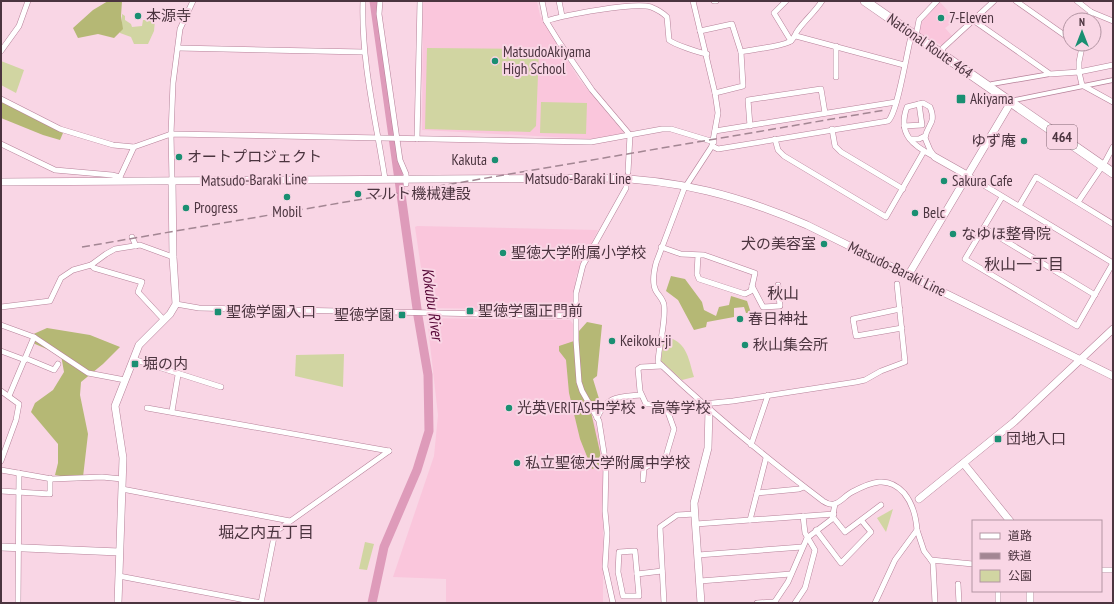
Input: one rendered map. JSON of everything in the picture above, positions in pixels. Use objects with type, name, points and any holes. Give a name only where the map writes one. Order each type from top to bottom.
[{"type":"highway","name":"National Route 464","points":[[866,1],[1013,101],[1113,173]]},
{"type":"street","points":[[1,51],[19,26],[28,1]]},
{"type":"street","points":[[118,603],[123,458],[115,413],[116,406],[133,359],[146,337],[170,314],[176,304],[173,257],[171,134],[173,83],[181,25],[193,1]]},
{"type":"street","points":[[364,1],[364,52],[385,179]]},
{"type":"street","points":[[380,1],[379,14],[400,160],[406,182]]},
{"type":"street","points":[[417,139],[420,1]]},
{"type":"street","points":[[542,1],[546,21],[592,90],[630,135],[628,172]]},
{"type":"street","points":[[560,1],[562,16]]},
{"type":"street","points":[[693,1],[707,54],[718,113],[713,144],[686,185],[656,263],[654,277],[656,292],[661,297],[664,305],[664,319],[658,362],[703,404],[766,458],[823,501],[829,504],[835,504],[852,492],[881,481],[890,482],[896,485],[913,506],[917,530],[924,551],[933,563],[934,603]]},
{"type":"street","points":[[786,1],[774,13],[791,41]]},
{"type":"street","points":[[741,52],[783,45],[791,41],[796,36],[797,31],[815,12],[822,1]]},
{"type":"street","points":[[1,99],[60,129],[123,147],[134,147],[171,134],[591,142],[671,129],[713,144],[718,149],[832,129],[888,121],[896,102],[904,65],[919,20],[936,1]]},
{"type":"street","points":[[942,53],[943,48],[994,1]]},
{"type":"street","points":[[1016,1],[1062,33]]},
{"type":"street","points":[[1077,1],[1092,12]]},
{"type":"street","points":[[546,21],[562,16],[614,9],[650,7],[667,17],[668,40],[671,43],[682,45],[699,53],[707,54]]},
{"type":"street","points":[[1102,16],[1113,21]]},
{"type":"street","points":[[973,20],[1050,74]]},
{"type":"street","points":[[700,31],[732,24],[741,52],[743,86],[715,93]]},
{"type":"street","points":[[796,36],[904,65]]},
{"type":"street","points":[[836,46],[836,78]]},
{"type":"street","points":[[178,48],[364,52]]},
{"type":"street","points":[[1080,52],[1079,62],[1082,86]]},
{"type":"street","points":[[992,84],[1050,74],[1080,72],[1113,65]]},
{"type":"street","points":[[909,274],[967,175],[1013,101],[1113,80]]},
{"type":"street","points":[[1082,86],[1113,102]]},
{"type":"street","points":[[750,126],[748,100],[821,89],[825,113]]},
{"type":"street","points":[[715,131],[896,102]]},
{"type":"street","points":[[910,139],[918,139],[925,136],[933,117],[928,104],[919,104],[907,107],[904,126],[905,134],[910,139],[924,151],[967,175],[1019,206],[1113,263],[1077,326],[965,259],[1002,196]]},
{"type":"street","points":[[904,126],[922,125],[919,104]]},
{"type":"street","points":[[832,129],[835,146],[841,152],[903,189]]},
{"type":"street","points":[[925,136],[930,150],[935,157]]},
{"type":"street","points":[[775,139],[778,150],[784,156],[886,217],[924,151]]},
{"type":"street","points":[[1,144],[55,170],[120,179],[134,147]]},
{"type":"street","points":[[1078,202],[1113,147]]},
{"type":"street","points":[[1019,206],[1036,177],[1113,224]]},
{"type":"street","name":"Matsudo-Baraki Line","points":[[1,182],[120,179],[172,181],[385,179],[406,182],[625,178],[686,185],[726,194],[768,208],[909,274],[1113,376]]},
{"type":"street","points":[[613,603],[605,567],[607,533],[605,511],[606,465],[602,436],[597,418],[582,391],[579,382],[576,293],[581,269],[594,242],[626,188],[626,185]]},
{"type":"street","points":[[984,228],[1095,295]]},
{"type":"street","points":[[132,237],[136,246]]},
{"type":"street","points":[[1,307],[50,301],[61,278],[73,270],[91,265],[116,249],[140,245],[173,257]]},
{"type":"street","points":[[661,247],[681,254],[704,255],[755,273],[751,291],[745,294],[699,279],[697,274],[698,255]]},
{"type":"street","points":[[91,265],[94,268],[142,282],[138,292],[164,320]]},
{"type":"street","points":[[703,404],[865,380],[881,370],[905,362],[897,284]]},
{"type":"street","points":[[752,286],[763,307],[780,306],[778,285]]},
{"type":"street","points":[[176,304],[199,308],[576,316]]},
{"type":"street","points":[[900,309],[853,319],[856,336],[902,328]]},
{"type":"street","points":[[1,326],[34,337],[88,373],[125,380]]},
{"type":"street","points":[[913,506],[919,499],[1014,422],[1113,330]]},
{"type":"street","points":[[9,396],[34,337]]},
{"type":"street","points":[[1,352],[54,370],[58,364]]},
{"type":"street","points":[[133,359],[178,375],[220,387]]},
{"type":"street","points":[[644,480],[644,468],[666,456],[674,429],[665,404],[647,405],[641,395],[638,381],[638,369],[641,367],[662,366]]},
{"type":"street","points":[[172,411],[178,375]]},
{"type":"street","points":[[1,391],[19,404],[19,411],[1,461]]},
{"type":"street","points":[[597,418],[601,409],[610,400],[641,395]]},
{"type":"street","points":[[751,445],[768,395]]},
{"type":"street","points":[[119,576],[261,603],[275,532],[390,451],[172,411],[147,408]]},
{"type":"street","points":[[701,603],[694,499],[708,448],[709,409]]},
{"type":"street","points":[[750,520],[766,458]]},
{"type":"street","points":[[964,464],[1009,520]]},
{"type":"street","points":[[1,470],[50,478],[102,477],[122,479]]},
{"type":"street","points":[[18,603],[19,473]]},
{"type":"street","points":[[1,491],[50,494],[50,478]]},
{"type":"street","points":[[757,493],[799,490],[804,487]]},
{"type":"street","points":[[122,490],[290,521]]},
{"type":"street","points":[[757,603],[775,602],[791,574],[807,538],[833,515],[835,504]]},
{"type":"street","points":[[833,515],[845,532],[862,521],[881,504]]},
{"type":"street","points":[[664,603],[660,527],[677,514],[695,514]]},
{"type":"street","points":[[696,524],[833,515]]},
{"type":"street","points":[[795,603],[805,588],[815,550],[805,533],[803,516]]},
{"type":"street","points":[[816,530],[840,563],[871,532],[862,521]]},
{"type":"street","points":[[875,603],[895,560],[917,530]]},
{"type":"street","points":[[1,547],[119,552]]},
{"type":"street","points":[[698,555],[802,547]]},
{"type":"street","points":[[635,551],[637,574],[639,596],[623,596],[618,572],[620,552],[635,551]]},
{"type":"street","points":[[931,560],[972,564]]},
{"type":"street","points":[[1102,570],[1113,570]]},
{"type":"street","points":[[637,574],[662,572]]},
{"type":"street","points":[[700,581],[791,574]]},
{"type":"street","points":[[958,584],[959,603]]},
{"type":"street","points":[[998,592],[998,603]]},
{"type":"street","points":[[1030,592],[1030,603]]},
{"type":"shaded area","name":"MatsudoAkiyama High School","points":[[423,1],[537,1],[540,15],[579,79],[624,133],[590,139],[422,130]]},
{"type":"shaded area","points":[[940,2],[956,20],[945,28],[953,37],[944,45],[941,45],[920,34],[920,27],[923,20]]},
{"type":"shaded area","name":"聖徳大学附属小学校","points":[[415,227],[598,230],[576,276],[573,307],[570,310],[427,308]]},
{"type":"shaded area","name":"私立聖徳大学附属中学校","points":[[427,318],[570,320],[573,324],[573,344],[589,409],[599,434],[603,471],[603,603],[446,603],[446,579],[393,577],[434,456],[438,415]]},
{"type":"green space","points":[[108,1],[122,1],[121,16],[123,29],[114,38],[98,34],[78,38],[73,28],[93,10]]},
{"type":"green space","points":[[122,14],[125,16],[125,20],[131,24],[132,27],[142,26],[143,20],[155,20],[154,31],[148,44],[134,44],[131,37],[120,33],[118,27],[122,24]]},
{"type":"green space","points":[[427,48],[539,49],[536,126],[530,132],[425,129]]},
{"type":"green space","points":[[1,61],[24,70],[16,93],[1,85]]},
{"type":"green space","points":[[1,100],[63,133],[60,140],[43,135],[1,118]]},
{"type":"green space","points":[[541,102],[587,103],[586,134],[540,133]]},
{"type":"green space","points":[[671,276],[685,279],[702,302],[704,310],[716,316],[719,307],[729,305],[731,296],[747,301],[751,313],[746,313],[744,307],[734,308],[734,317],[707,322],[706,327],[694,330],[678,300],[666,291]]},
{"type":"green space","points":[[587,322],[602,325],[597,376],[593,379],[600,402],[599,407],[591,412],[600,452],[601,465],[592,469],[580,439],[569,393],[566,360],[559,351],[559,346],[577,340],[579,331]]},
{"type":"green space","points":[[47,328],[90,335],[120,347],[103,364],[81,382],[80,395],[88,434],[83,477],[77,479],[55,475],[58,463],[58,444],[31,412],[35,403],[53,390],[64,372],[61,355],[35,344],[29,336]]},
{"type":"green space","points":[[664,336],[672,338],[682,346],[688,357],[694,377],[682,380],[661,361]]},
{"type":"green space","points":[[344,354],[343,387],[295,376],[296,355]]},
{"type":"green space","points":[[893,509],[886,532],[877,518]]},
{"type":"green space","points":[[365,542],[374,544],[367,570],[359,569]]},
{"type":"waterway","name":"Kokubu River","points":[[372,603],[384,547],[417,470],[429,431],[428,375],[418,316],[374,1]]},
{"type":"railway","points":[[82,247],[885,110]]},
{"type":"place","name":"本源寺","points":[[138,16]]},
{"type":"place","name":"7-Eleven","points":[[941,18]]},
{"type":"place","name":"MatsudoAkiyama High School","points":[[495,61]]},
{"type":"place","name":"Akiyama","points":[[961,99]]},
{"type":"place","name":"ゆず庵","points":[[1024,141]]},
{"type":"place","name":"オートプロジェクト","points":[[179,157]]},
{"type":"place","name":"Kakuta","points":[[495,160]]},
{"type":"place","name":"Sakura Cafe","points":[[944,181]]},
{"type":"place","name":"マルト機械建設","points":[[358,194]]},
{"type":"place","name":"Mobil","points":[[287,197]]},
{"type":"place","name":"Progress","points":[[186,208]]},
{"type":"place","name":"Belc","points":[[915,213]]},
{"type":"place","name":"なゆほ整骨院","points":[[953,234]]},
{"type":"place","name":"犬の美容室","points":[[824,244]]},
{"type":"place","name":"聖徳大学附属小学校","points":[[503,253]]},
{"type":"place","name":"聖徳学園正門前","points":[[470,311]]},
{"type":"place","name":"聖徳学園入口","points":[[218,312]]},
{"type":"place","name":"聖徳学園","points":[[402,315]]},
{"type":"place","name":"春日神社","points":[[740,319]]},
{"type":"place","name":"Keikoku-ji","points":[[612,341]]},
{"type":"place","name":"秋山集会所","points":[[745,345]]},
{"type":"place","name":"堀の内","points":[[135,364]]},
{"type":"place","name":"光英VERITAS中学校・高等学校","points":[[509,408]]},
{"type":"place","name":"団地入口","points":[[998,439]]},
{"type":"place","name":"私立聖徳大学附属中学校","points":[[517,463]]},
{"type":"district","name":"秋山一丁目","points":[[1024,264]]},
{"type":"district","name":"秋山","points":[[783,293]]},
{"type":"district","name":"堀之内五丁目","points":[[266,532]]}]
